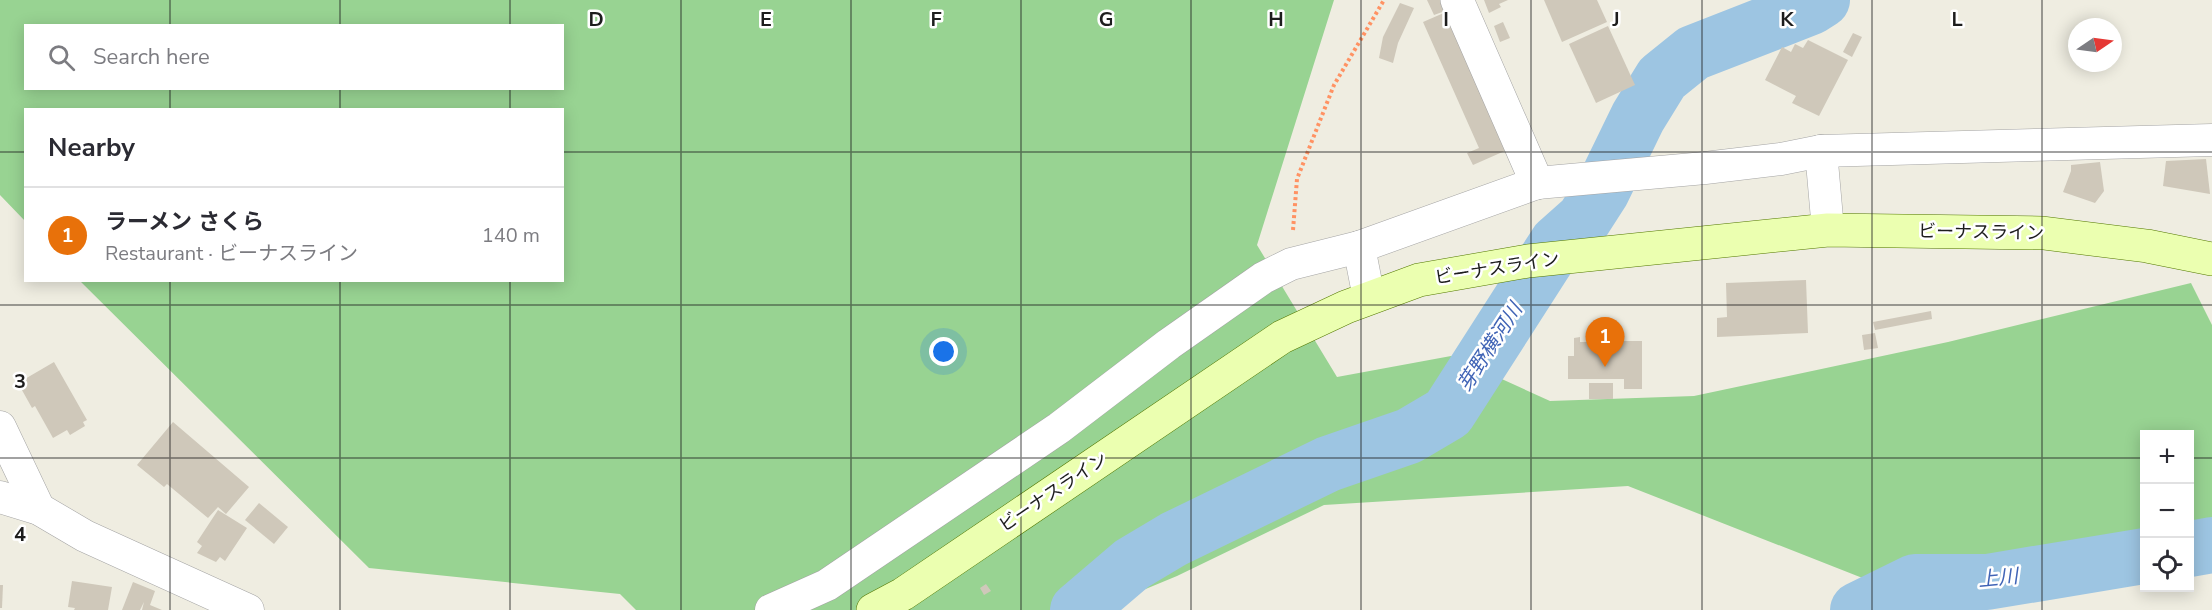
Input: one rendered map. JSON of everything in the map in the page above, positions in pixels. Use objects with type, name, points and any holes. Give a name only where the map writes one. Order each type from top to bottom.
[{"type":"main road","name":"ビーナスライン","points":[[873,610],[903,594],[1282,337],[1346,307],[1419,280],[1528,261],[1828,230],[2043,232],[2147,246],[2212,259]]},
{"type":"street","points":[[1457,0],[1546,182]]},
{"type":"street","points":[[771,610],[827,585],[1059,429],[1169,344],[1263,278],[1291,264],[1359,247],[1546,182],[1705,168],[1781,159],[1821,151],[2212,140]]},
{"type":"street","points":[[1821,151],[1828,230]]},
{"type":"street","points":[[1359,247],[1369,298]]},
{"type":"street","points":[[0,427],[39,509]]},
{"type":"street","points":[[0,497],[39,509],[84,536],[248,610]]},
{"type":"path","points":[[1291,264],[1297,178],[1334,85],[1384,0]]},
{"type":"green space","points":[[0,0],[1334,0],[1257,245],[1337,377],[1451,356],[1550,401],[1694,396],[1948,342],[2191,283],[2212,325],[2212,533],[2194,538],[2194,430],[2140,430],[2140,553],[2113,561],[1865,579],[1628,486],[1324,505],[1177,576],[1095,610],[636,610],[620,594],[369,568],[81,282],[564,282],[564,108],[24,108],[24,220],[0,195]]},
{"type":"building","points":[[1427,0],[1440,0],[1445,11],[1434,15]]},
{"type":"building","points":[[1484,0],[1508,0],[1499,4],[1501,7],[1489,13]]},
{"type":"building","points":[[1544,0],[1597,0],[1607,22],[1562,42]]},
{"type":"building","points":[[1400,3],[1414,8],[1398,43],[1393,63],[1379,58],[1383,37]]},
{"type":"building","points":[[1446,12],[1507,150],[1473,165],[1467,153],[1479,148],[1423,22]]},
{"type":"building","points":[[1503,22],[1510,38],[1500,42],[1494,26]]},
{"type":"building","points":[[1608,26],[1635,85],[1596,103],[1569,44]]},
{"type":"building","points":[[1853,33],[1862,37],[1852,57],[1843,52]]},
{"type":"building","points":[[1808,40],[1848,60],[1819,116],[1792,103],[1796,96],[1765,80],[1782,47],[1791,52],[1795,44],[1803,48]]},
{"type":"building","points":[[2206,159],[2210,194],[2163,186],[2166,161]]},
{"type":"building","points":[[2100,162],[2104,191],[2095,203],[2063,192],[2071,165]]},
{"type":"building","points":[[1806,280],[1808,333],[1717,337],[1717,318],[1727,317],[1726,283]]},
{"type":"building","points":[[1931,311],[1932,319],[1875,330],[1873,322]]},
{"type":"building","points":[[1610,332],[1610,341],[1642,341],[1642,389],[1624,389],[1624,379],[1568,379],[1568,356],[1574,356],[1574,338],[1580,337],[1580,342],[1592,342],[1592,333]]},
{"type":"building","points":[[1875,333],[1878,348],[1864,350],[1862,335]]},
{"type":"building","points":[[54,362],[87,420],[83,422],[85,426],[70,435],[67,430],[53,438],[35,406],[32,408],[18,383]]},
{"type":"building","points":[[1589,383],[1613,383],[1613,399],[1589,399]]},
{"type":"building","points":[[173,422],[249,487],[226,514],[218,507],[208,518],[167,484],[164,487],[137,465]]},
{"type":"building","points":[[259,503],[288,527],[274,544],[245,520]]},
{"type":"building","points":[[218,510],[247,528],[225,561],[220,557],[216,562],[197,553],[202,546],[197,542]]},
{"type":"building","points":[[72,581],[112,587],[108,610],[74,610],[75,608],[68,607]]},
{"type":"building","points":[[133,582],[155,591],[150,605],[162,610],[142,610],[144,602],[140,610],[122,610]]},
{"type":"building","points":[[986,584],[991,591],[984,595],[980,588]]},
{"type":"building","points":[[0,585],[3,585],[2,608],[0,608]]},
{"type":"waterway","name":"芽野横河川","points":[[1078,610],[1132,564],[1174,539],[1328,464],[1409,436],[1448,413],[1557,243],[1584,219],[1602,191],[1638,117],[1662,78],[1693,53],[1811,7],[1822,0]]},
{"type":"waterway","name":"上川","points":[[2194,548],[2212,545]]},
{"type":"waterway","name":"上川","points":[[1858,610],[1915,582],[1987,582],[2140,557]]},
{"type":"place","name":"ラーメン さくら","points":[[1605,367]]}]
